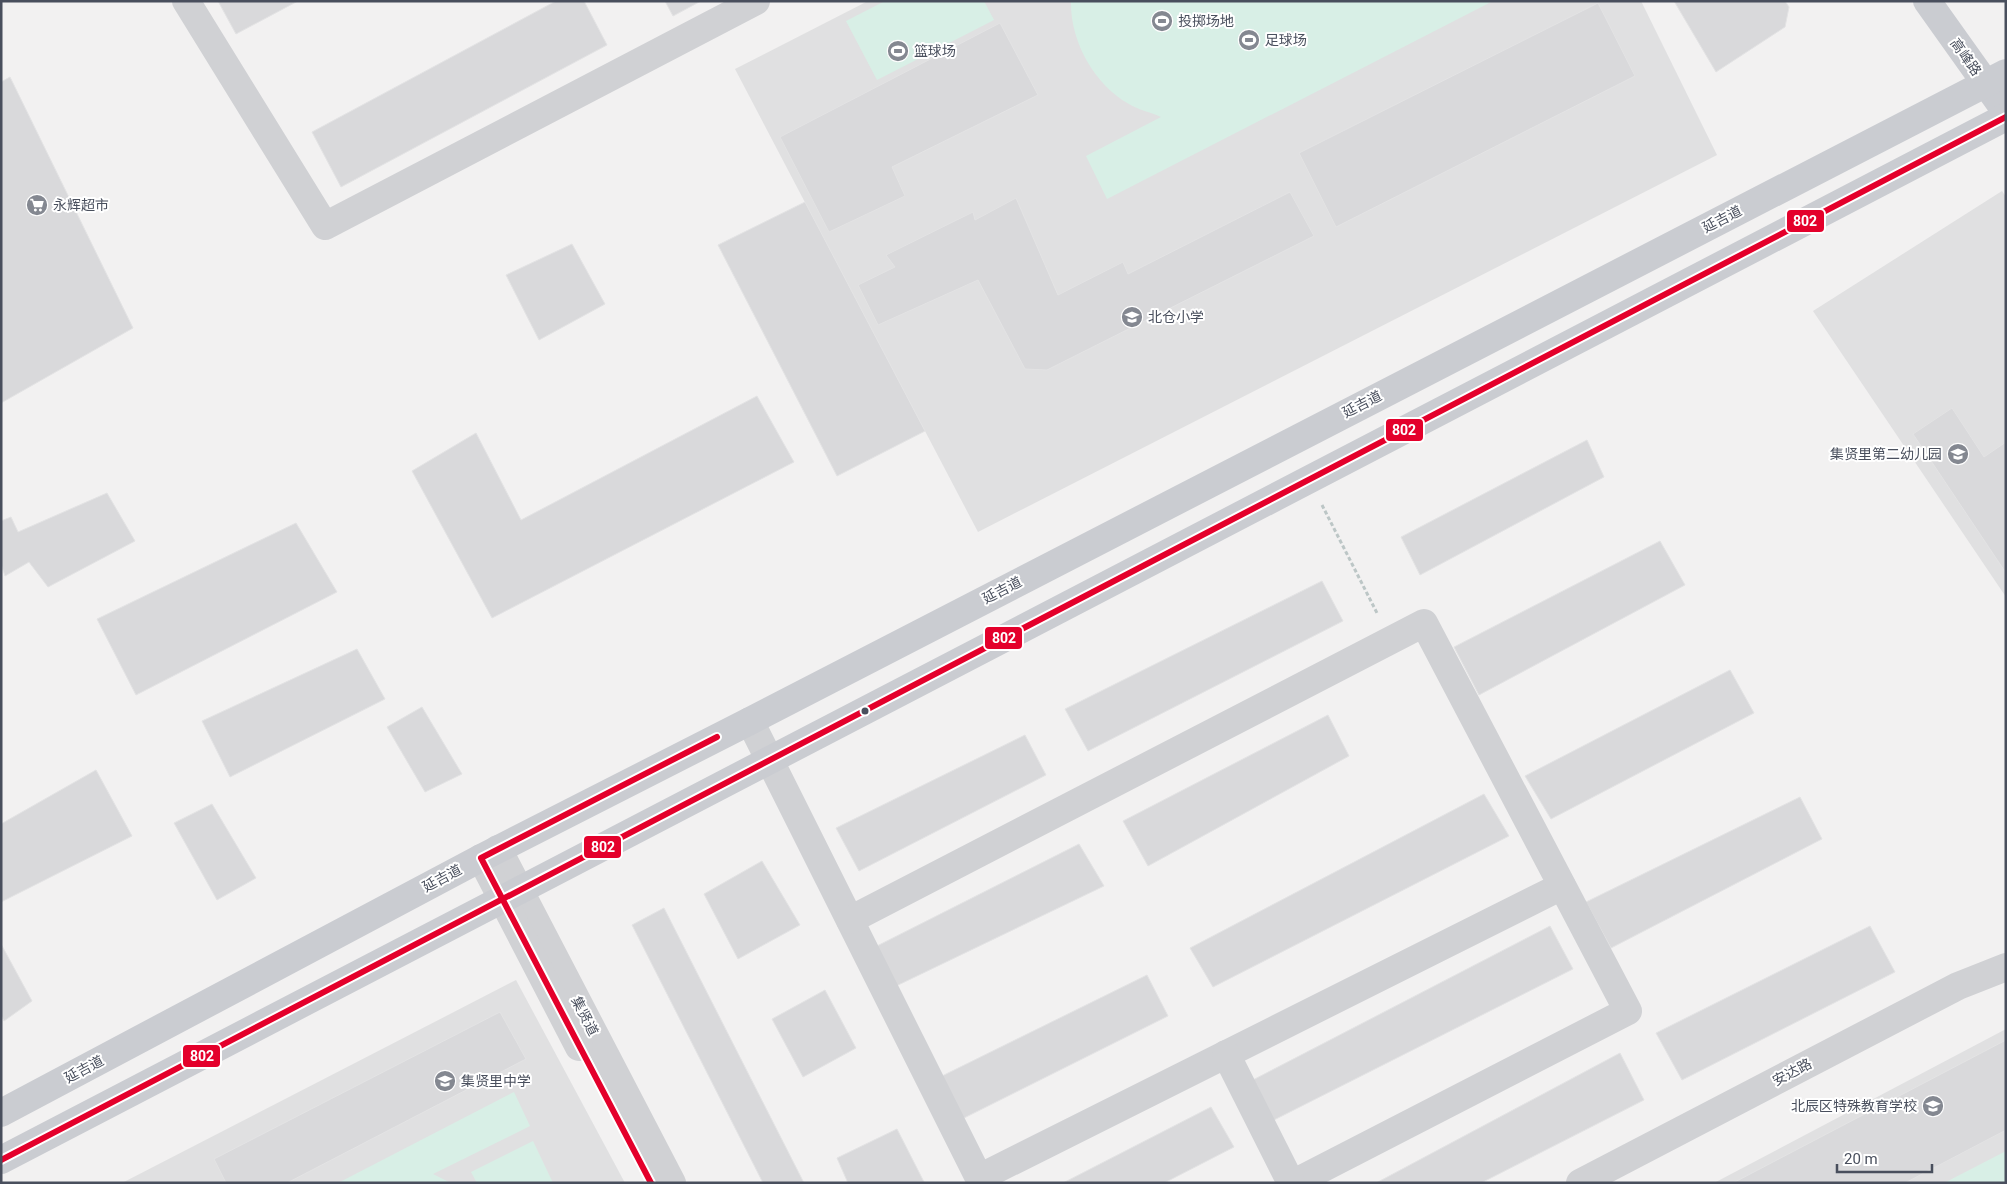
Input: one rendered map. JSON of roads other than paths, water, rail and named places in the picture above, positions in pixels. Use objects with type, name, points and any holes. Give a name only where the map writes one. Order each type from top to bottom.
[{"type":"main road","name":"高峰路","points":[[1927,1],[1995,78],[2006,112]]},
{"type":"main road","name":"延吉道","points":[[1,1113],[489,853],[750,721],[1995,78]]},
{"type":"main road","points":[[1,1160],[2006,117]]},
{"type":"street","points":[[186,1],[325,226],[756,1]]},
{"type":"street","points":[[850,920],[1424,623],[1628,1011],[1293,1183],[1226,1054]]},
{"type":"street","points":[[750,721],[979,1178],[1562,886]]},
{"type":"street","name":"集贤道","points":[[489,853],[651,1183]]},
{"type":"street","name":"集贤道","points":[[510,894],[672,1183]]},
{"type":"street","name":"安达路","points":[[1580,1183],[1958,986],[2006,968]]},
{"type":"street","name":"安达路","points":[[1618,1183],[1965,1000],[2006,968]]},
{"type":"place","name":"投掷场地","points":[[1162,21]]},
{"type":"place","name":"足球场","points":[[1249,40]]},
{"type":"place","name":"篮球场","points":[[898,51]]},
{"type":"place","name":"永辉超市","points":[[37,205]]},
{"type":"place","name":"北仓小学","points":[[1132,317]]},
{"type":"place","name":"集贤里第二幼儿园","points":[[1958,454]]},
{"type":"place","name":"集贤里中学","points":[[445,1081]]},
{"type":"place","name":"北辰区特殊教育学校","points":[[1933,1106]]}]
